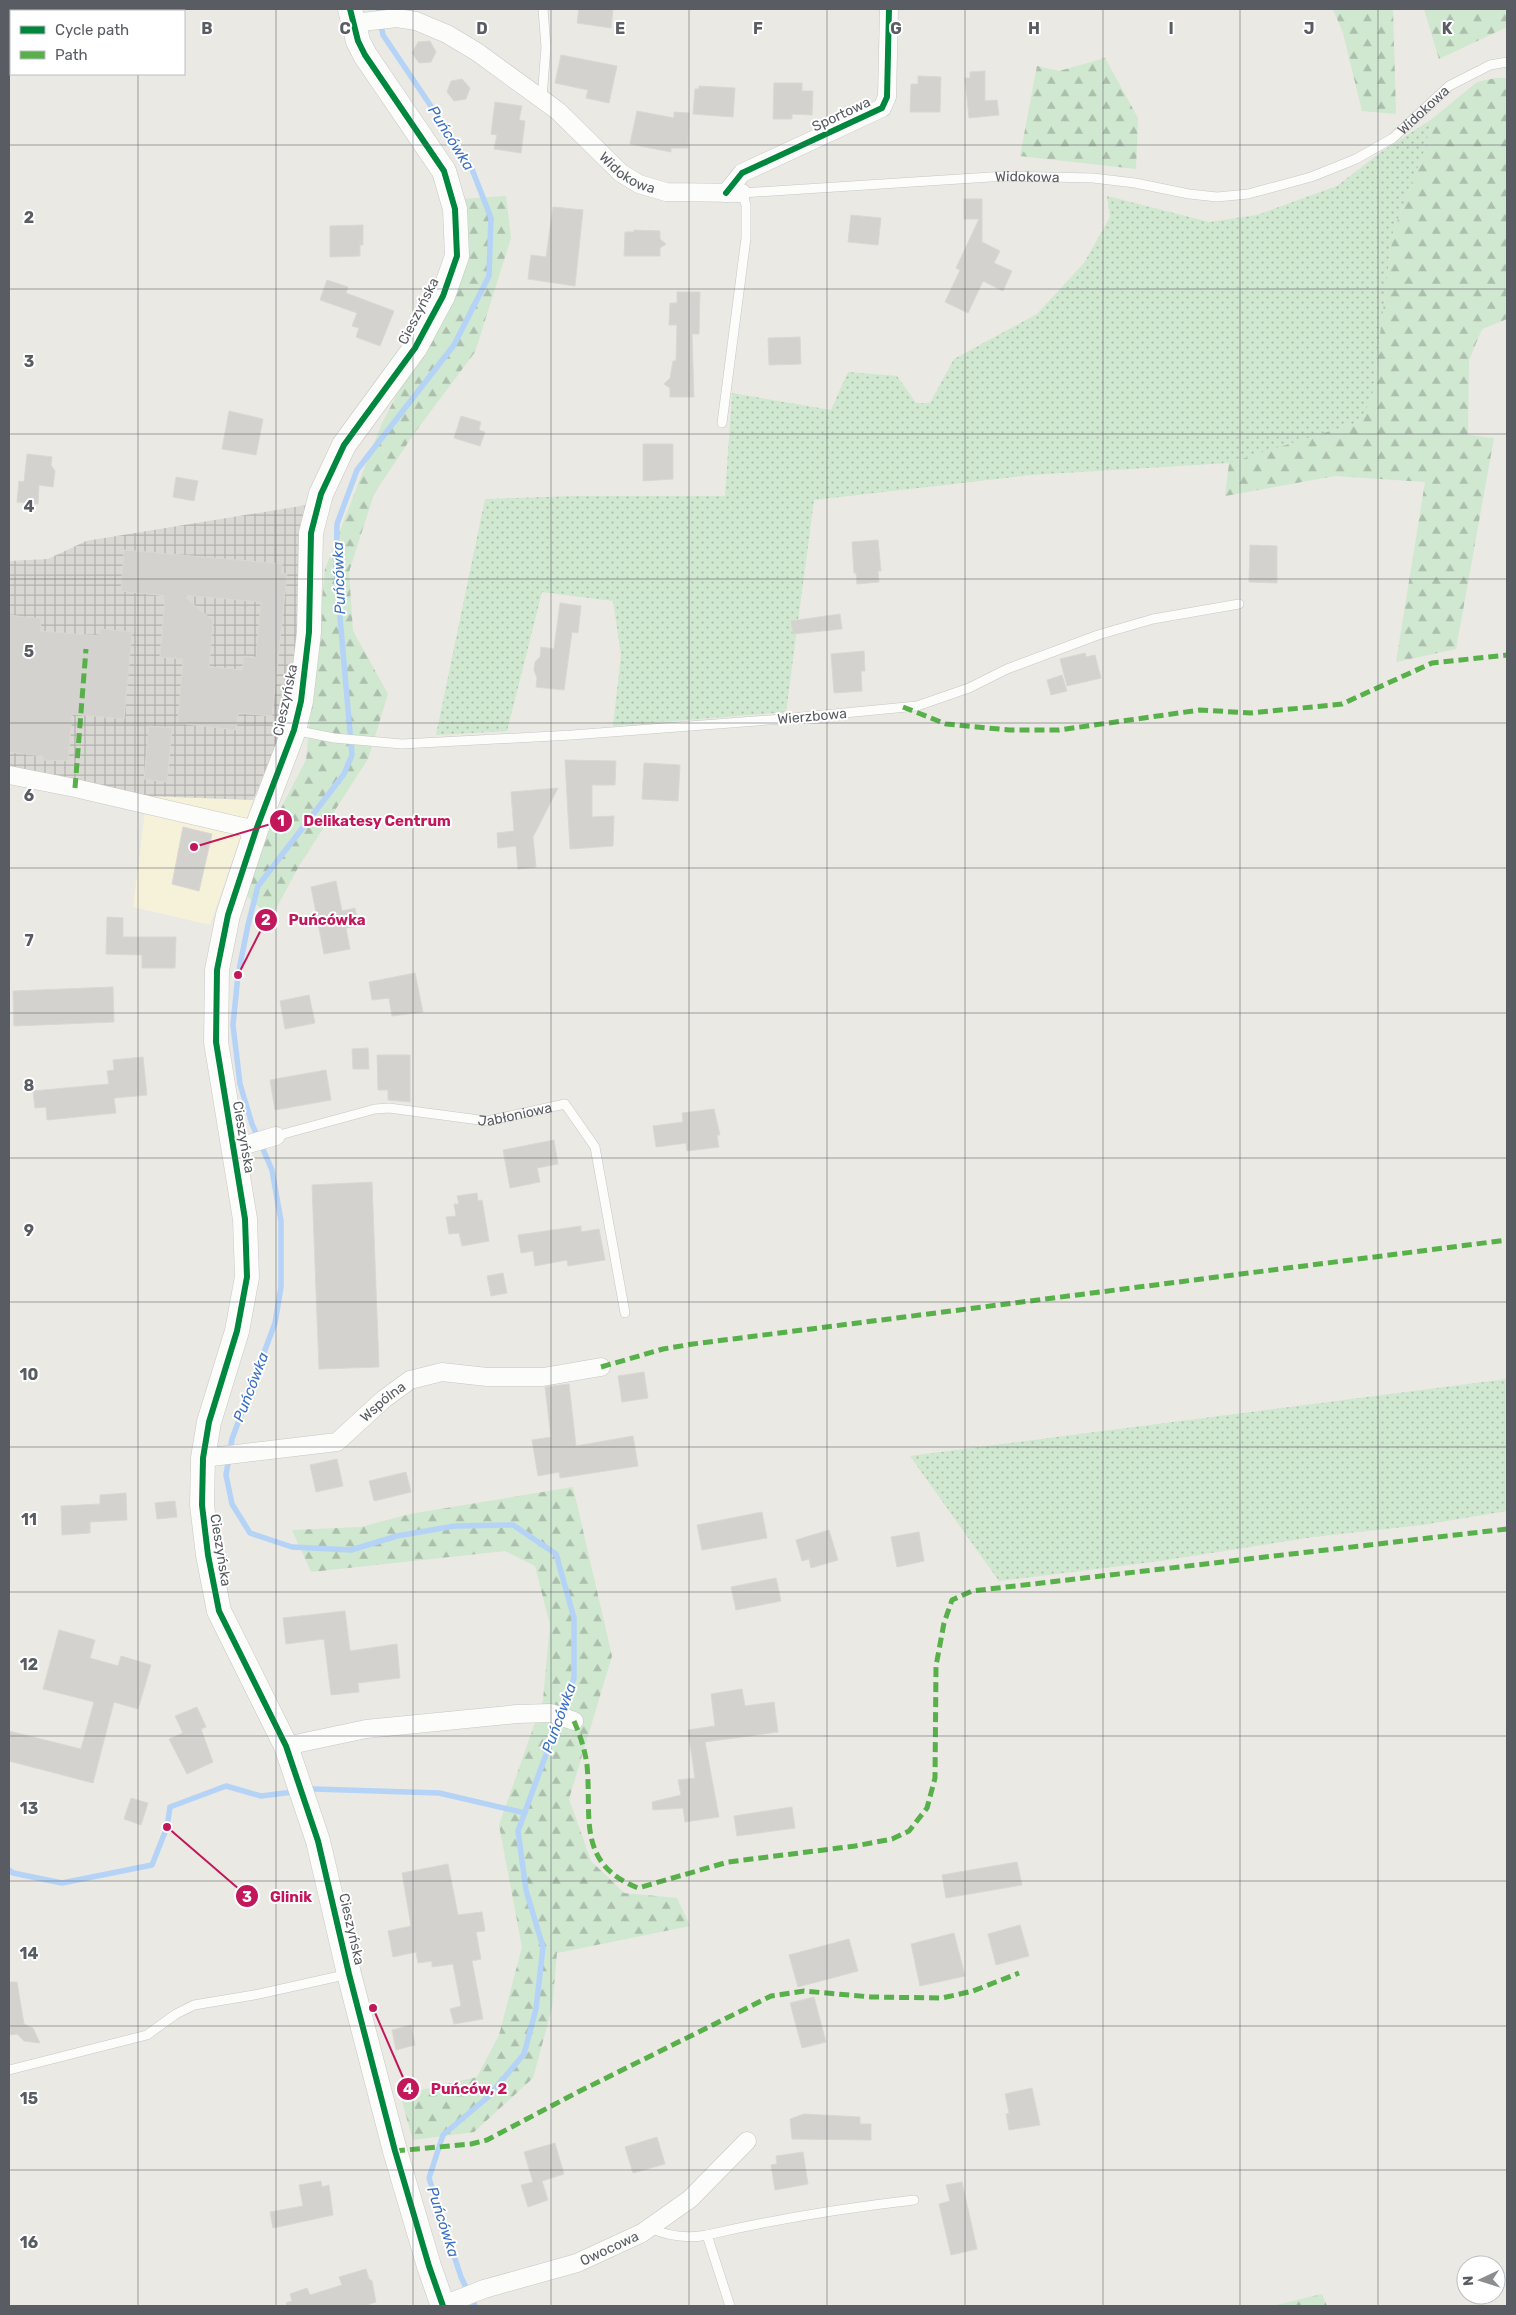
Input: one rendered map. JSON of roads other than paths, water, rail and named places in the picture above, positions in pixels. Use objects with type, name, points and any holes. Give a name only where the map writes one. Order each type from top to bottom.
[{"type":"street","name":"Sportowa","points":[[734,193],[742,173],[882,108],[887,97],[889,9]]},
{"type":"street","name":"Widokowa","points":[[357,17],[397,18],[416,21],[447,34],[477,52],[542,98],[558,111],[621,173],[639,184],[666,192],[734,193]]},
{"type":"street","name":"Cieszyńska","points":[[357,17],[365,55],[444,171],[455,209],[457,256],[443,296],[415,348],[344,445],[321,494],[311,532],[306,660],[301,701],[294,730],[256,830],[231,904],[217,970],[216,1042],[243,1145],[247,1277],[237,1331],[209,1422],[209,1457],[202,1505],[208,1555],[219,1611],[286,1746],[318,1841],[349,1974],[398,2161],[429,2266],[448,2304]]},
{"type":"street","points":[[9,775],[75,788],[256,830]]},
{"type":"street","points":[[243,1145],[276,1136]]},
{"type":"street","name":"Wspólna","points":[[209,1457],[337,1442],[384,1399],[410,1380],[442,1372],[487,1377],[543,1377],[601,1367]]},
{"type":"street","points":[[286,1746],[366,1729],[517,1714],[551,1713],[574,1721]]},
{"type":"street","name":"Owocowa","points":[[448,2304],[484,2289],[577,2263],[627,2241],[650,2228],[690,2198],[729,2156],[747,2141]]},
{"type":"lane","points":[[542,98],[546,47],[543,9]]},
{"type":"lane","name":"Widokowa","points":[[734,193],[1016,176],[1073,177],[1135,183],[1189,194],[1217,197],[1248,194],[1311,177],[1356,159],[1394,138],[1449,86],[1490,65],[1507,62]]},
{"type":"lane","points":[[722,423],[746,238],[746,204],[734,193]]},
{"type":"lane","name":"Wierzbowa","points":[[294,730],[334,738],[402,744],[572,735],[782,719],[917,706],[969,688],[1007,669],[1153,618],[1239,604]]},
{"type":"lane","name":"Jabłoniowa","points":[[276,1136],[375,1109],[389,1108],[487,1121],[565,1104],[595,1148],[625,1313]]},
{"type":"lane","points":[[9,2070],[147,2035],[176,2014],[194,2005],[254,1996],[349,1974]]},
{"type":"lane","points":[[650,2228],[675,2236],[707,2235],[762,2222],[830,2210],[914,2200]]},
{"type":"lane","points":[[707,2235],[730,2306]]},
{"type":"waterway","name":"Puńcówka","points":[[378,9],[383,35],[470,164],[491,218],[489,276],[454,345],[357,470],[337,524],[336,571],[352,755],[344,774],[258,886],[248,925],[238,975],[233,1025],[240,1084],[252,1124],[272,1170],[281,1221],[281,1287],[275,1323],[232,1439],[226,1475],[232,1504],[250,1533],[292,1547],[351,1550],[397,1536],[455,1526],[513,1525],[556,1554],[574,1618],[574,1678],[518,1831],[526,1890],[543,1947],[536,2009],[524,2054],[488,2097],[443,2135],[429,2178],[461,2277],[475,2306]]},
{"type":"waterway","points":[[9,1870],[13,1873],[62,1883],[152,1865],[167,1827],[170,1807],[226,1786],[261,1796],[293,1792]]},
{"type":"waterway","points":[[314,1789],[439,1793],[525,1813]]},
{"type":"place","name":"Delikatesy Centrum","points":[[194,847]]},
{"type":"place","name":"Puńcówka","points":[[238,975]]},
{"type":"place","name":"Glinik","points":[[167,1827]]},
{"type":"place","name":"Puńców, 2","points":[[373,2008]]}]
